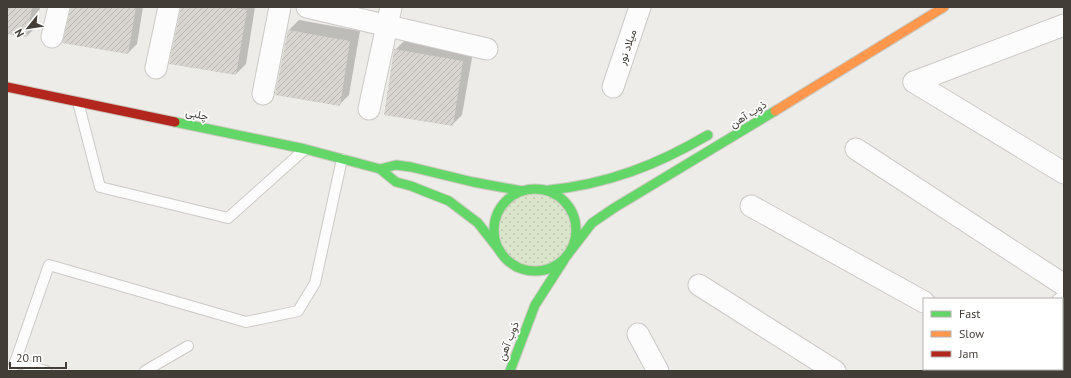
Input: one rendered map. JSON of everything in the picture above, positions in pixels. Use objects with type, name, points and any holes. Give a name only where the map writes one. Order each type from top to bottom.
[{"type":"main road","name":"ذوب آهن","points":[[572,249],[592,222],[944,7]]},
{"type":"main road","name":"چلبی","points":[[7,87],[305,149],[380,169]]},
{"type":"main road","name":"ذوب آهن","points":[[549,190],[575,188],[622,176],[651,165],[692,145],[719,128]]},
{"type":"main road","points":[[380,169],[396,165],[411,167],[473,182],[522,191]]},
{"type":"main road","points":[[380,169],[396,182],[411,186],[448,201],[478,223],[506,259],[517,267],[530,271],[543,271],[555,266],[566,258],[572,249],[576,238],[576,226],[573,214],[567,204],[549,190],[534,189],[522,191],[511,197],[503,205],[497,216],[494,228],[495,240],[500,251]]},
{"type":"main road","name":"ذوب آهن","points":[[510,371],[534,305],[566,258]]},
{"type":"street","points":[[52,37],[58,7]]},
{"type":"street","points":[[156,68],[169,7]]},
{"type":"street","points":[[263,94],[280,7]]},
{"type":"street","points":[[307,7],[389,16],[487,49]]},
{"type":"street","name":"میلاد نور","points":[[613,87],[640,7]]},
{"type":"street","points":[[369,109],[389,16]]},
{"type":"street","points":[[1064,25],[914,82],[1064,173]]},
{"type":"street","points":[[856,149],[1064,285]]},
{"type":"street","points":[[751,206],[923,301]]},
{"type":"street","points":[[699,285],[835,371]]},
{"type":"street","points":[[638,334],[658,371]]},
{"type":"lane","points":[[78,102],[100,187],[228,218],[305,149]]},
{"type":"lane","points":[[46,371],[14,366],[49,264],[246,322],[298,312],[315,283],[342,159]]},
{"type":"lane","points":[[145,371],[188,346]]},
{"type":"green space","points":[[535,194],[555,200],[565,210],[571,230],[565,250],[555,260],[535,266],[515,260],[505,250],[499,230],[505,210],[515,200]]},
{"type":"building","points":[[7,7],[32,7],[27,37],[7,34]]},
{"type":"building","points":[[71,7],[136,7],[128,54],[62,43]]},
{"type":"building","points":[[181,7],[231,7],[247,10],[236,75],[169,64]]},
{"type":"building","points":[[288,30],[350,41],[340,106],[275,95]]},
{"type":"building","points":[[394,49],[463,61],[453,126],[384,115]]},
{"type":"traffic: fast","points":[[572,249],[592,223],[614,208],[775,111]]},
{"type":"traffic: fast","points":[[175,122],[305,149],[380,169],[396,182],[411,186],[449,201],[478,223],[500,251]]},
{"type":"traffic: fast","points":[[549,190],[592,183],[632,172],[689,146],[708,135]]},
{"type":"traffic: fast","points":[[380,169],[396,165],[411,167],[473,182],[522,191]]},
{"type":"traffic: fast","points":[[535,189],[551,192],[564,201],[573,214],[576,230],[573,246],[564,259],[551,268],[535,271],[519,268],[506,259],[497,246],[494,230],[497,214],[506,201],[519,192],[535,189]]},
{"type":"traffic: fast","points":[[510,371],[535,305],[564,260]]},
{"type":"traffic: slow","points":[[775,111],[944,7]]},
{"type":"traffic: jam","points":[[7,87],[175,122]]}]
